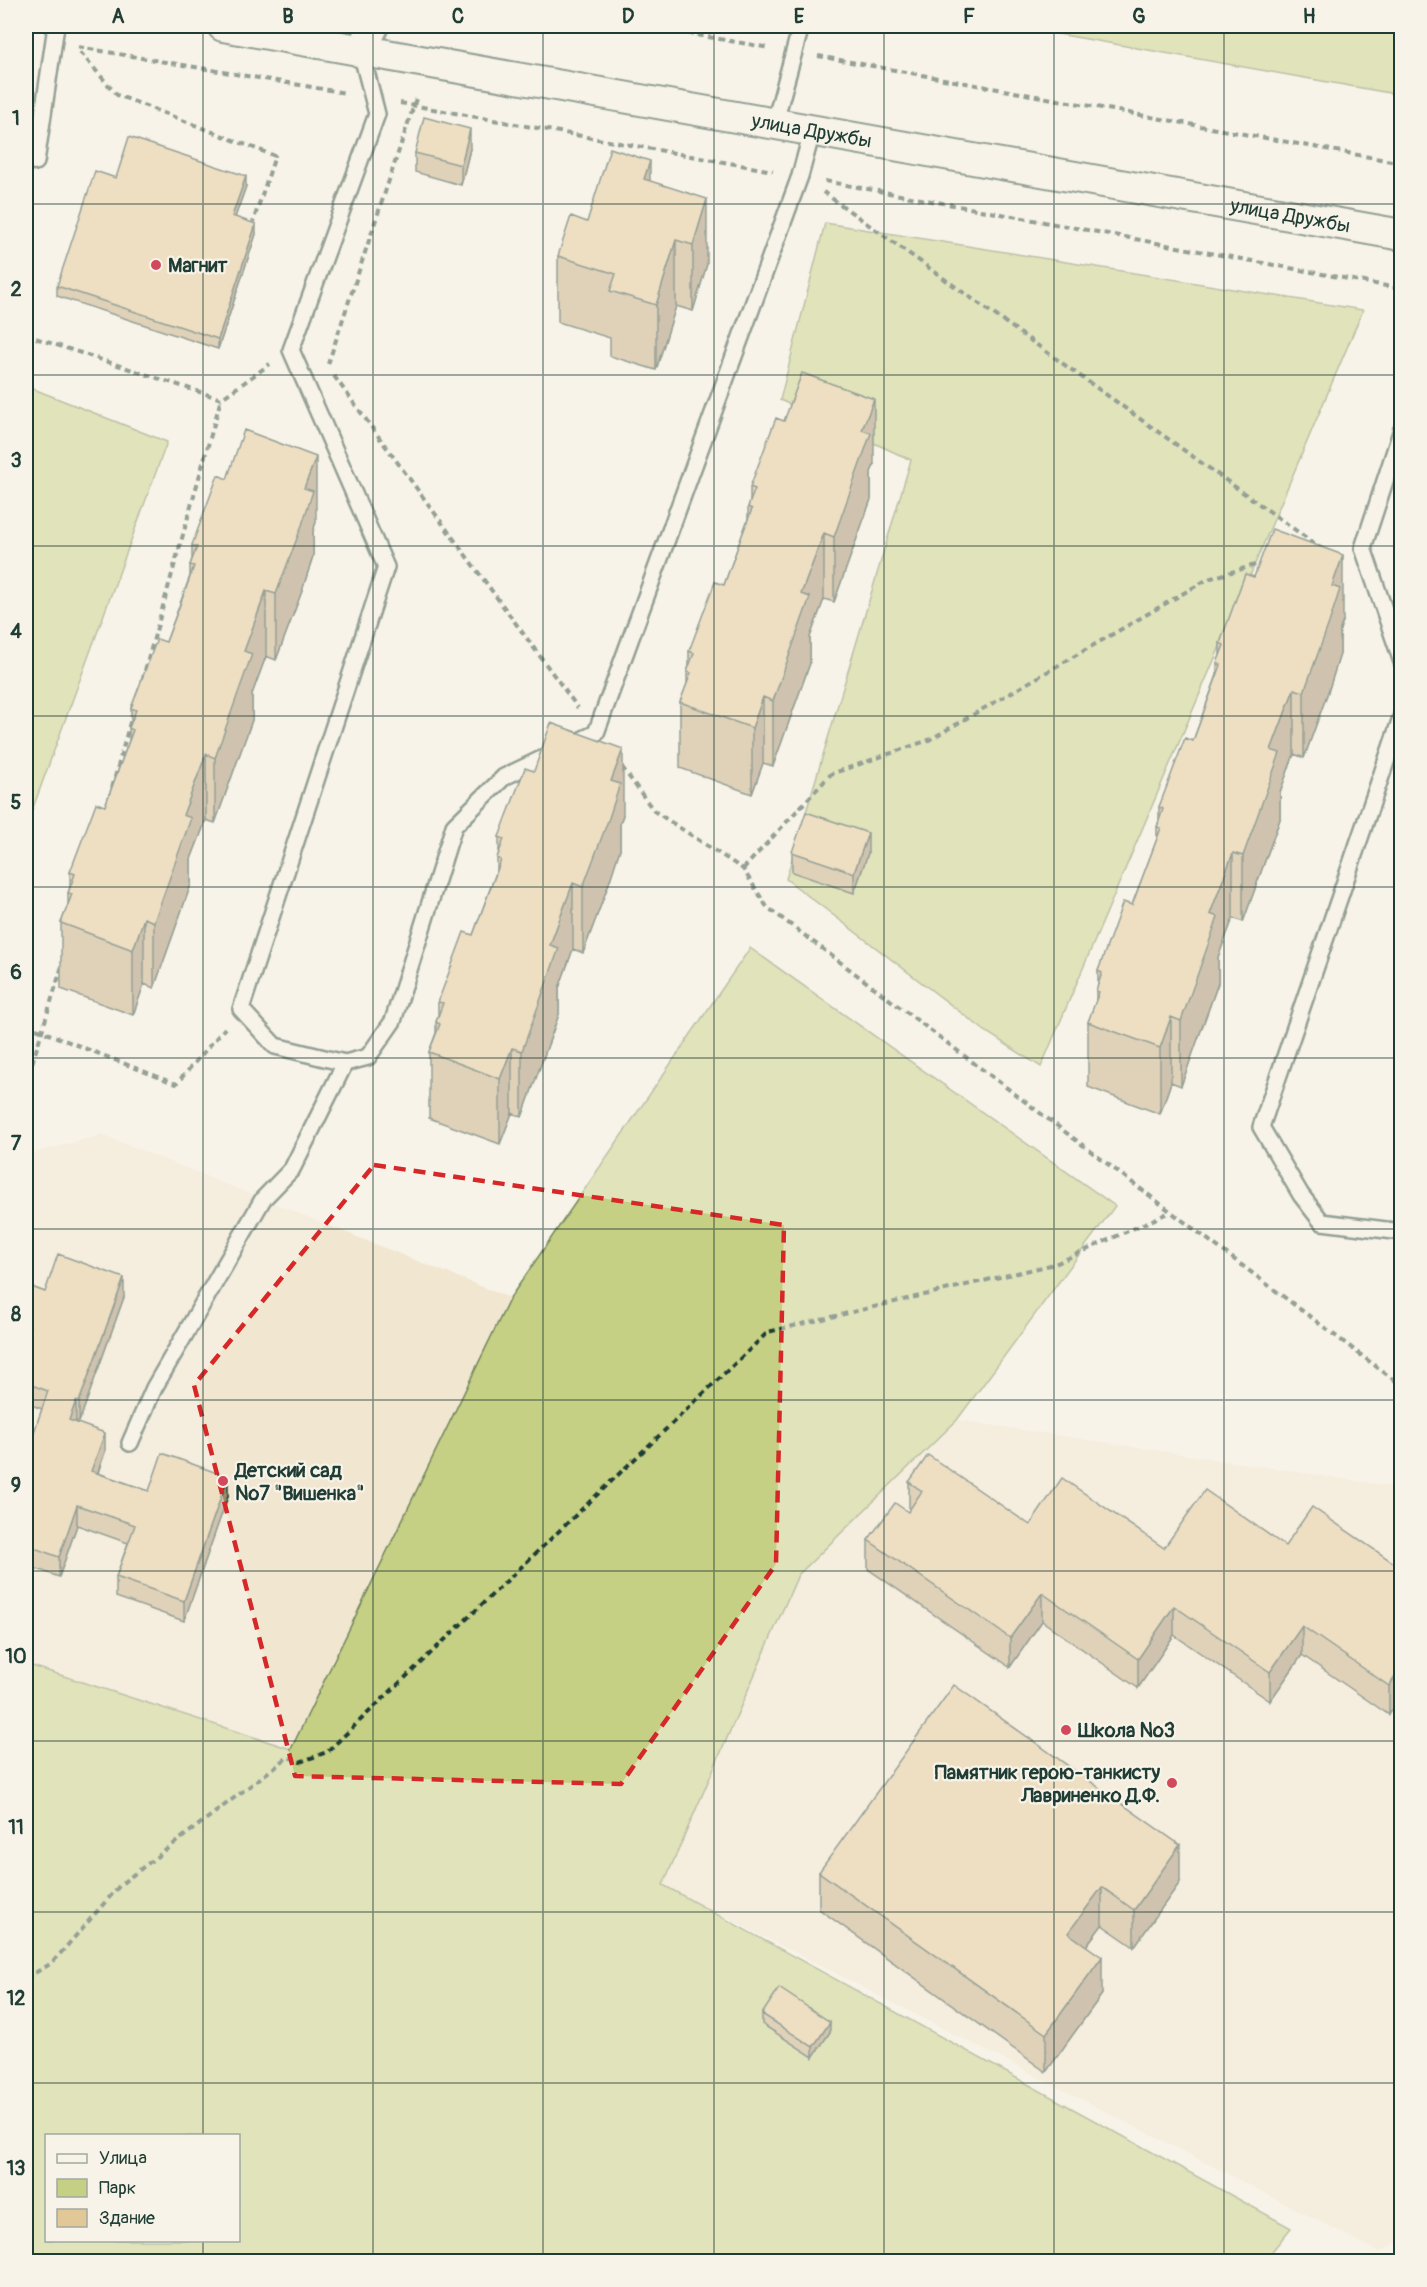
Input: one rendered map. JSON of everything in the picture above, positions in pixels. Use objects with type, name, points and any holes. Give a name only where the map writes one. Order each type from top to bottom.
[{"type":"street","name":"улица Дружбы","points":[[223,26],[367,39],[428,64],[1401,236]]},
{"type":"lane","points":[[36,162],[56,26]]},
{"type":"lane","points":[[774,125],[801,26]]},
{"type":"lane","points":[[367,39],[377,114],[291,350],[386,567],[241,1009],[275,1046],[345,1064],[368,1057],[393,1021],[454,826],[504,777],[596,733],[800,176],[812,132]]},
{"type":"lane","points":[[1401,429],[1363,548],[1401,662]]},
{"type":"lane","points":[[1401,715],[1261,1127],[1301,1195],[1322,1222],[1401,1232]]},
{"type":"lane","points":[[130,1443],[159,1378],[263,1199],[292,1169],[345,1064]]},
{"type":"path","points":[[646,26],[1401,164]]},
{"type":"path","points":[[253,222],[275,156],[117,95],[76,47],[356,95]]},
{"type":"path","points":[[428,64],[327,367],[596,733],[654,811],[743,869],[767,907],[1401,1386]]},
{"type":"path","points":[[391,101],[1401,289]]},
{"type":"path","points":[[800,176],[1326,552],[1315,553]]},
{"type":"path","points":[[26,335],[221,399]]},
{"type":"path","points":[[140,687],[221,399],[291,350]]},
{"type":"path","points":[[743,869],[831,774],[929,740],[1208,579],[1272,560]]},
{"type":"path","points":[[111,790],[134,710]]},
{"type":"path","points":[[26,1083],[63,963]]},
{"type":"path","points":[[26,1024],[176,1084],[241,1009]]},
{"type":"path","points":[[26,1978],[52,1963],[121,1884],[288,1757],[300,1762],[327,1752],[768,1332],[1055,1264],[1170,1212]]},
{"type":"highlighted area","points":[[374,1165],[784,1225],[776,1564],[621,1784],[295,1776],[194,1385]]},
{"type":"shaded area","name":"Детский сад №7 \"Вишенка\"","points":[[102,1135],[510,1298],[291,1749],[26,1664],[26,1155]]},
{"type":"shaded area","name":"Школа №3","points":[[957,1420],[1401,1488],[1402,2239],[1380,2252],[663,1885],[798,1575]]},
{"type":"green space","points":[[1013,26],[1401,26],[1401,95]]},
{"type":"green space","points":[[825,223],[1363,310],[1041,1067],[985,1031],[786,879],[911,460],[780,400]]},
{"type":"green space","points":[[26,386],[167,442],[26,827]]},
{"type":"green space","points":[[750,948],[1115,1206],[957,1420],[798,1575],[663,1885],[1291,2228],[1264,2261],[26,2262],[26,1664],[291,1749],[510,1298]]},
{"type":"building","points":[[424,117],[470,129],[461,165],[415,153]]},
{"type":"building","name":"Магнит","points":[[129,137],[246,176],[232,216],[256,224],[218,339],[57,286],[95,171],[116,178]]},
{"type":"building","points":[[610,148],[650,161],[644,179],[707,199],[693,245],[676,240],[656,305],[610,291],[616,274],[558,256],[571,216],[587,222]]},
{"type":"building","points":[[802,373],[874,399],[862,430],[871,433],[834,537],[824,533],[801,594],[810,597],[773,701],[763,697],[752,728],[680,702],[691,673],[687,672],[694,653],[689,651],[715,582],[724,585],[752,509],[748,507],[755,489],[750,487],[776,418],[784,421]]},
{"type":"building","points":[[244,430],[316,457],[304,488],[313,491],[276,594],[266,591],[244,651],[252,654],[215,758],[206,754],[183,815],[191,818],[154,922],[144,918],[133,950],[61,923],[72,894],[68,893],[75,874],[70,872],[96,803],[105,806],[133,730],[129,728],[136,710],[131,708],[157,639],[166,642],[194,566],[190,565],[197,547],[192,545],[218,475],[227,479]]},
{"type":"building","points":[[1272,529],[1343,555],[1332,586],[1340,589],[1304,692],[1294,689],[1271,750],[1280,753],[1243,856],[1233,853],[1210,914],[1218,917],[1181,1021],[1171,1017],[1160,1048],[1088,1022],[1099,992],[1096,991],[1102,973],[1098,971],[1123,902],[1132,905],[1161,828],[1157,827],[1163,809],[1159,807],[1185,738],[1193,741],[1221,665],[1217,663],[1224,645],[1220,643],[1245,574],[1254,577]]},
{"type":"building","points":[[551,723],[623,749],[611,781],[620,784],[583,887],[573,883],[550,945],[559,948],[522,1051],[512,1048],[500,1079],[429,1052],[440,1024],[436,1022],[443,1003],[438,1002],[464,932],[473,935],[501,860],[497,858],[504,839],[499,837],[525,768],[534,771]]},
{"type":"building","points":[[806,812],[868,833],[854,873],[792,852]]},
{"type":"building","points":[[58,1254],[124,1278],[79,1402],[76,1401],[69,1420],[105,1433],[91,1471],[149,1491],[162,1453],[228,1477],[184,1601],[116,1577],[135,1525],[77,1505],[59,1557],[26,1545],[26,1456],[48,1391],[26,1383],[26,1340],[30,1326],[26,1324],[26,1285],[45,1292]]},
{"type":"building","points":[[928,1455],[1030,1525],[1062,1478],[1164,1548],[1205,1490],[1285,1546],[1312,1507],[1401,1568],[1401,1668],[1389,1686],[1302,1626],[1270,1672],[1174,1606],[1138,1659],[1042,1593],[1010,1638],[868,1540],[895,1503],[908,1512],[922,1491],[909,1482]]},
{"type":"building","points":[[954,1685],[1180,1845],[1134,1910],[1102,1887],[1068,1933],[1102,1957],[1046,2034],[819,1872]]},
{"type":"building","points":[[779,1988],[830,2022],[813,2047],[762,2014]]},
{"type":"place","name":"Магнит","points":[[156,265]]},
{"type":"place","name":"Детский сад №7 \"Вишенка\"","points":[[223,1481]]},
{"type":"place","name":"Школа №3","points":[[1066,1730]]},
{"type":"place","name":"Памятник герою-танкисту Лавриненко Д.Ф.","points":[[1172,1783]]}]
